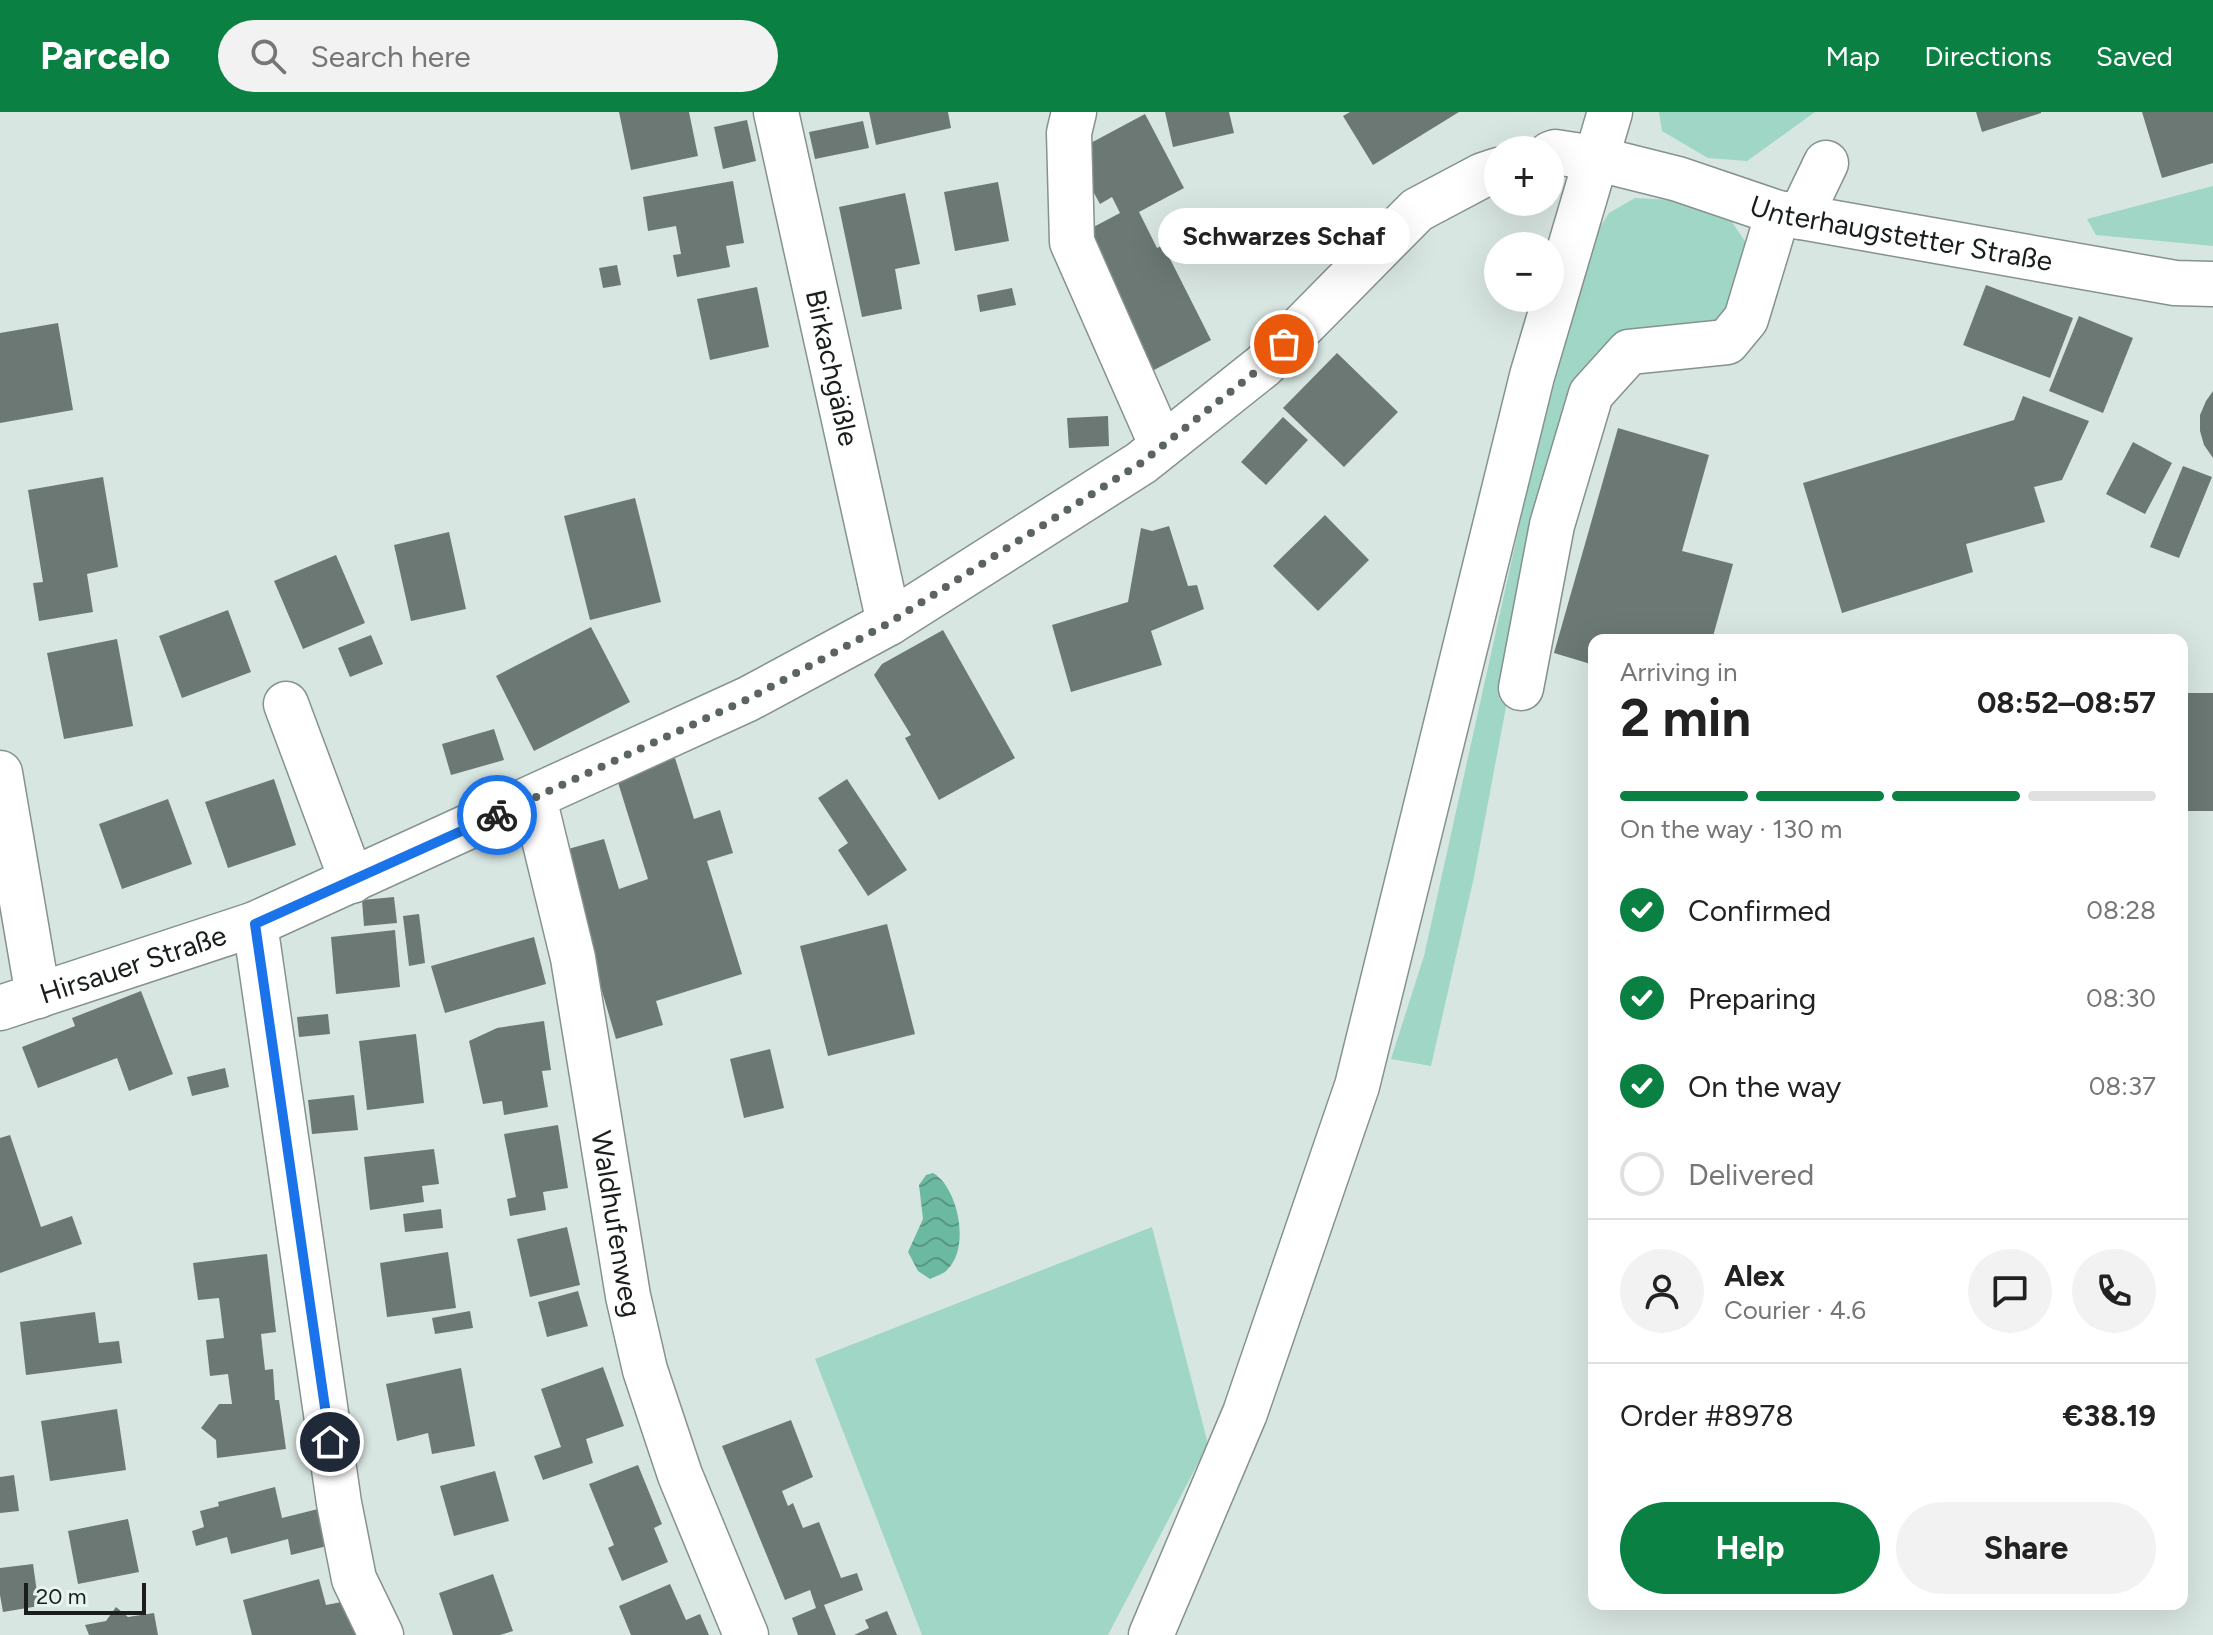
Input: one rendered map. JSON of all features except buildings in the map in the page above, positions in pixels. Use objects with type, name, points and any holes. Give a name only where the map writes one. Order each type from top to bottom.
[{"type":"street","name":"Birkachgäßle","points":[[776,112],[889,623]]},
{"type":"street","points":[[1074,112],[1069,133],[1072,242],[1162,446]]},
{"type":"street","points":[[1151,1635],[1245,1413],[1357,1086],[1532,376],[1610,112]]},
{"type":"street","points":[[1564,153],[1594,158]]},
{"type":"street","name":"Unterhaugstetter Straße","points":[[1594,158],[1678,179],[1789,215],[2175,283],[2213,284]]},
{"type":"street","points":[[1521,688],[1552,525],[1591,394],[1629,352],[1727,342],[1746,319],[1789,215],[1826,163]]},
{"type":"street","name":"Hirsauer Straße","points":[[19,1002],[255,924],[748,699],[889,623],[1141,463],[1263,366],[1417,210],[1484,175]]},
{"type":"street","points":[[286,704],[352,881]]},
{"type":"street","points":[[0,773],[19,1002]]},
{"type":"street","name":"Waldhufenweg","points":[[534,798],[573,958],[628,1296],[645,1370],[680,1475],[746,1635]]},
{"type":"street","points":[[255,924],[339,1503],[354,1579],[381,1635]]},
{"type":"shaded area","points":[[1659,112],[1815,112],[1747,161],[1708,158],[1662,131]]},
{"type":"shaded area","points":[[2213,186],[2213,246],[2096,235],[2087,219]]},
{"type":"shaded area","points":[[1635,198],[1672,200],[1732,222],[1747,244],[1733,303],[1707,328],[1650,335],[1541,521],[1474,877],[1431,1066],[1391,1059],[1424,956],[1537,446],[1596,233],[1609,213]]},
{"type":"shaded area","points":[[1152,1227],[1208,1444],[1108,1635],[922,1635],[815,1359]]},
{"type":"water","points":[[933,1173],[942,1180],[955,1204],[960,1233],[954,1260],[946,1271],[930,1279],[918,1271],[908,1252],[923,1219],[919,1185],[926,1175]]},
{"type":"way so far","points":[[497,815],[748,699],[889,623],[1141,463],[1263,366],[1284,344]]},
{"type":"place","name":"Schwarzes Schaf","points":[[1284,344]]},
{"type":"route","points":[[330,1442],[255,924],[497,815]]}]
